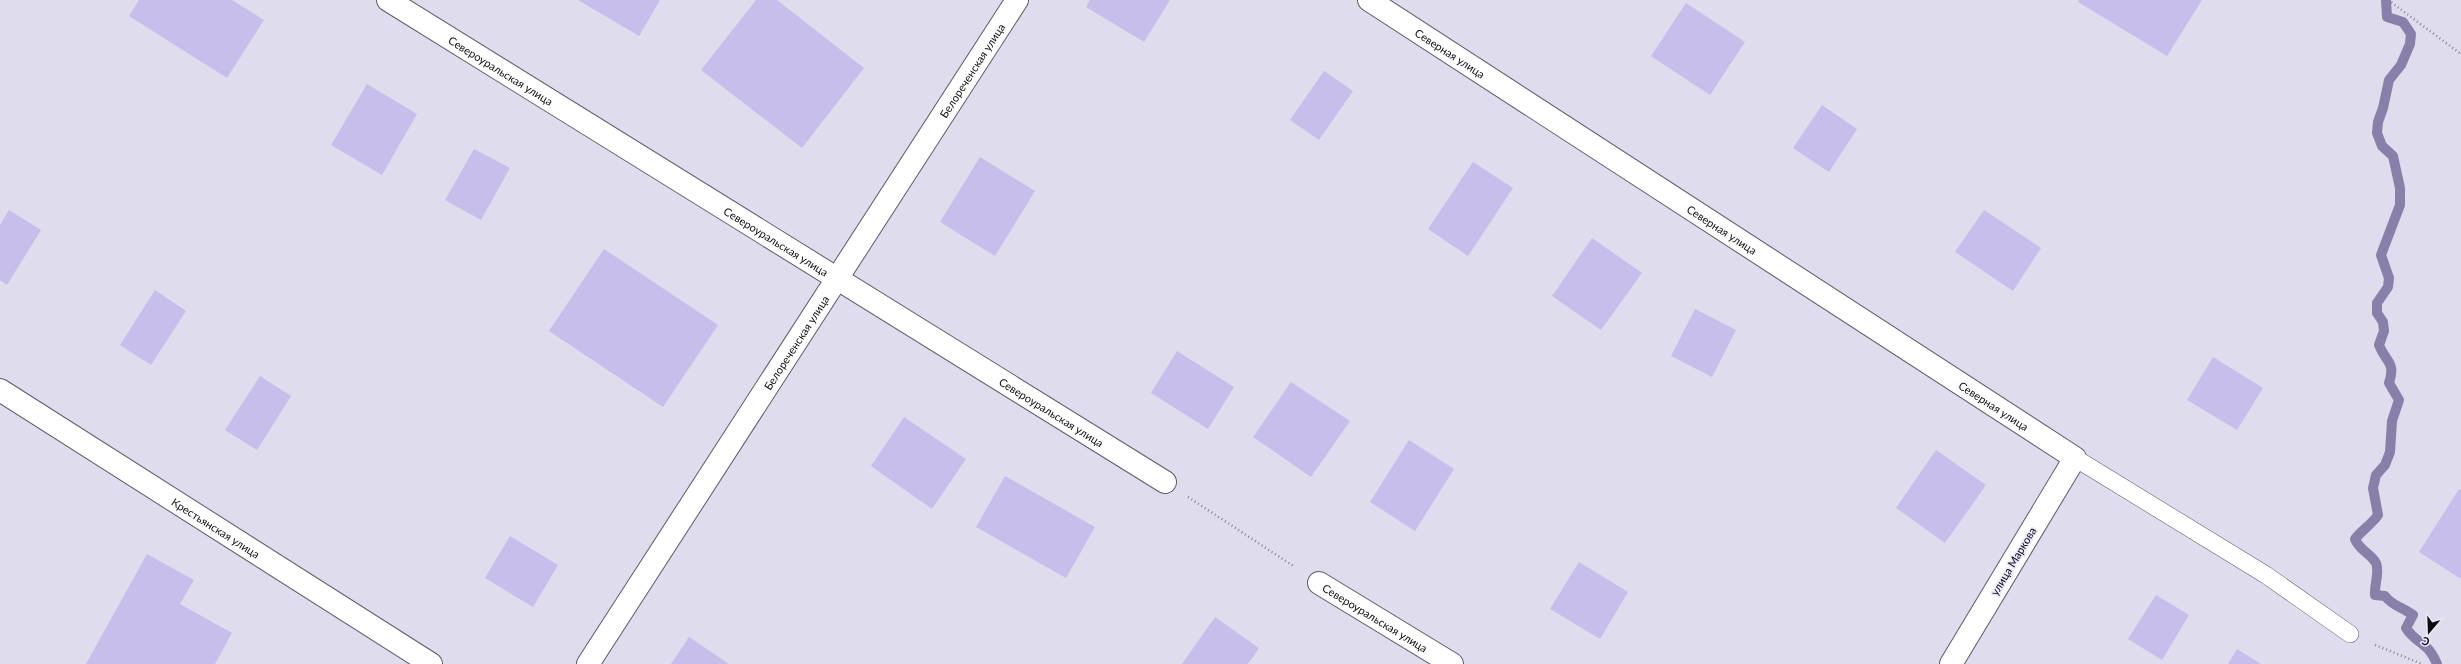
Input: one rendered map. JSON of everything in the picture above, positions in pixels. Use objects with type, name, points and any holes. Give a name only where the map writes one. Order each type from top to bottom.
[{"type":"street","name":"Североуральская улица","points":[[388,0],[1165,482]]},
{"type":"street","name":"Белореченская улица","points":[[588,664],[1017,0]]},
{"type":"street","name":"Северная улица","points":[[1369,0],[2075,458]]},
{"type":"street","name":"Крестьянская улица","points":[[0,390],[431,664]]},
{"type":"street","name":"улица Маркова","points":[[1951,664],[2075,458]]},
{"type":"street","name":"Североуральская улица","points":[[1319,583],[1452,664]]},
{"type":"lane","points":[[2075,458],[2266,575],[2350,634]]},
{"type":"path","points":[[2388,0],[2461,54]]},
{"type":"path","points":[[1165,482],[1319,583]]},
{"type":"path","points":[[2350,634],[2422,664]]},
{"type":"building","points":[[139,0],[232,0],[264,20],[227,78],[129,16]]},
{"type":"building","points":[[578,0],[660,0],[639,36]]},
{"type":"building","points":[[756,0],[777,0],[864,68],[802,148],[701,70]]},
{"type":"building","points":[[1090,0],[1170,0],[1144,42],[1086,7]]},
{"type":"building","points":[[2079,0],[2202,0],[2167,56],[2078,2]]},
{"type":"building","points":[[1686,3],[1745,42],[1710,95],[1651,56]]},
{"type":"building","points":[[1324,71],[1353,91],[1319,140],[1290,120]]},
{"type":"building","points":[[367,84],[417,114],[382,175],[331,145]]},
{"type":"building","points":[[1822,105],[1857,129],[1829,172],[1793,148]]},
{"type":"building","points":[[474,149],[510,168],[481,220],[445,200]]},
{"type":"building","points":[[980,157],[1035,191],[995,256],[940,222]]},
{"type":"building","points":[[1473,162],[1513,188],[1468,256],[1428,229]]},
{"type":"building","points":[[9,210],[41,230],[7,285],[0,280],[0,225]]},
{"type":"building","points":[[1984,210],[2041,248],[2013,291],[1955,252]]},
{"type":"building","points":[[1592,238],[1642,273],[1601,330],[1552,296]]},
{"type":"building","points":[[604,249],[718,325],[663,407],[549,331]]},
{"type":"building","points":[[155,290],[186,311],[151,365],[120,345]]},
{"type":"building","points":[[1695,309],[1736,330],[1712,377],[1671,356]]},
{"type":"building","points":[[1177,351],[1234,387],[1208,429],[1151,393]]},
{"type":"building","points":[[2213,357],[2263,388],[2237,430],[2187,400]]},
{"type":"building","points":[[260,376],[291,396],[257,450],[225,430]]},
{"type":"building","points":[[1291,382],[1350,421],[1311,477],[1253,437]]},
{"type":"building","points":[[904,417],[966,459],[932,509],[871,466]]},
{"type":"building","points":[[1409,440],[1454,469],[1415,531],[1370,502]]},
{"type":"building","points":[[1936,450],[1986,485],[1945,543],[1896,508]]},
{"type":"building","points":[[1005,476],[1095,527],[1066,578],[976,527]]},
{"type":"building","points":[[2459,489],[2461,490],[2461,579],[2419,552]]},
{"type":"building","points":[[510,536],[558,565],[533,607],[485,578]]},
{"type":"building","points":[[147,554],[194,580],[180,604],[232,633],[215,664],[86,664]]},
{"type":"building","points":[[1579,562],[1628,592],[1600,639],[1550,609]]},
{"type":"building","points":[[2156,595],[2189,615],[2162,660],[2128,639]]},
{"type":"building","points":[[1215,617],[1259,648],[1248,664],[1182,664]]},
{"type":"building","points":[[689,637],[729,664],[671,664]]},
{"type":"building","points":[[2237,649],[2261,664],[2228,664]]},
{"type":"waterway","points":[[2386,0],[2387,17],[2403,22],[2411,34],[2410,44],[2401,65],[2389,80],[2383,108],[2378,122],[2377,133],[2382,146],[2393,156],[2400,188],[2400,205],[2381,255],[2389,278],[2388,287],[2377,303],[2377,313],[2383,322],[2384,331],[2379,345],[2391,366],[2389,383],[2399,400],[2392,421],[2390,452],[2385,465],[2376,475],[2373,488],[2378,515],[2355,539],[2359,546],[2376,563],[2377,570],[2375,595],[2385,596],[2391,602],[2413,615],[2406,628],[2426,647],[2437,664]]}]
